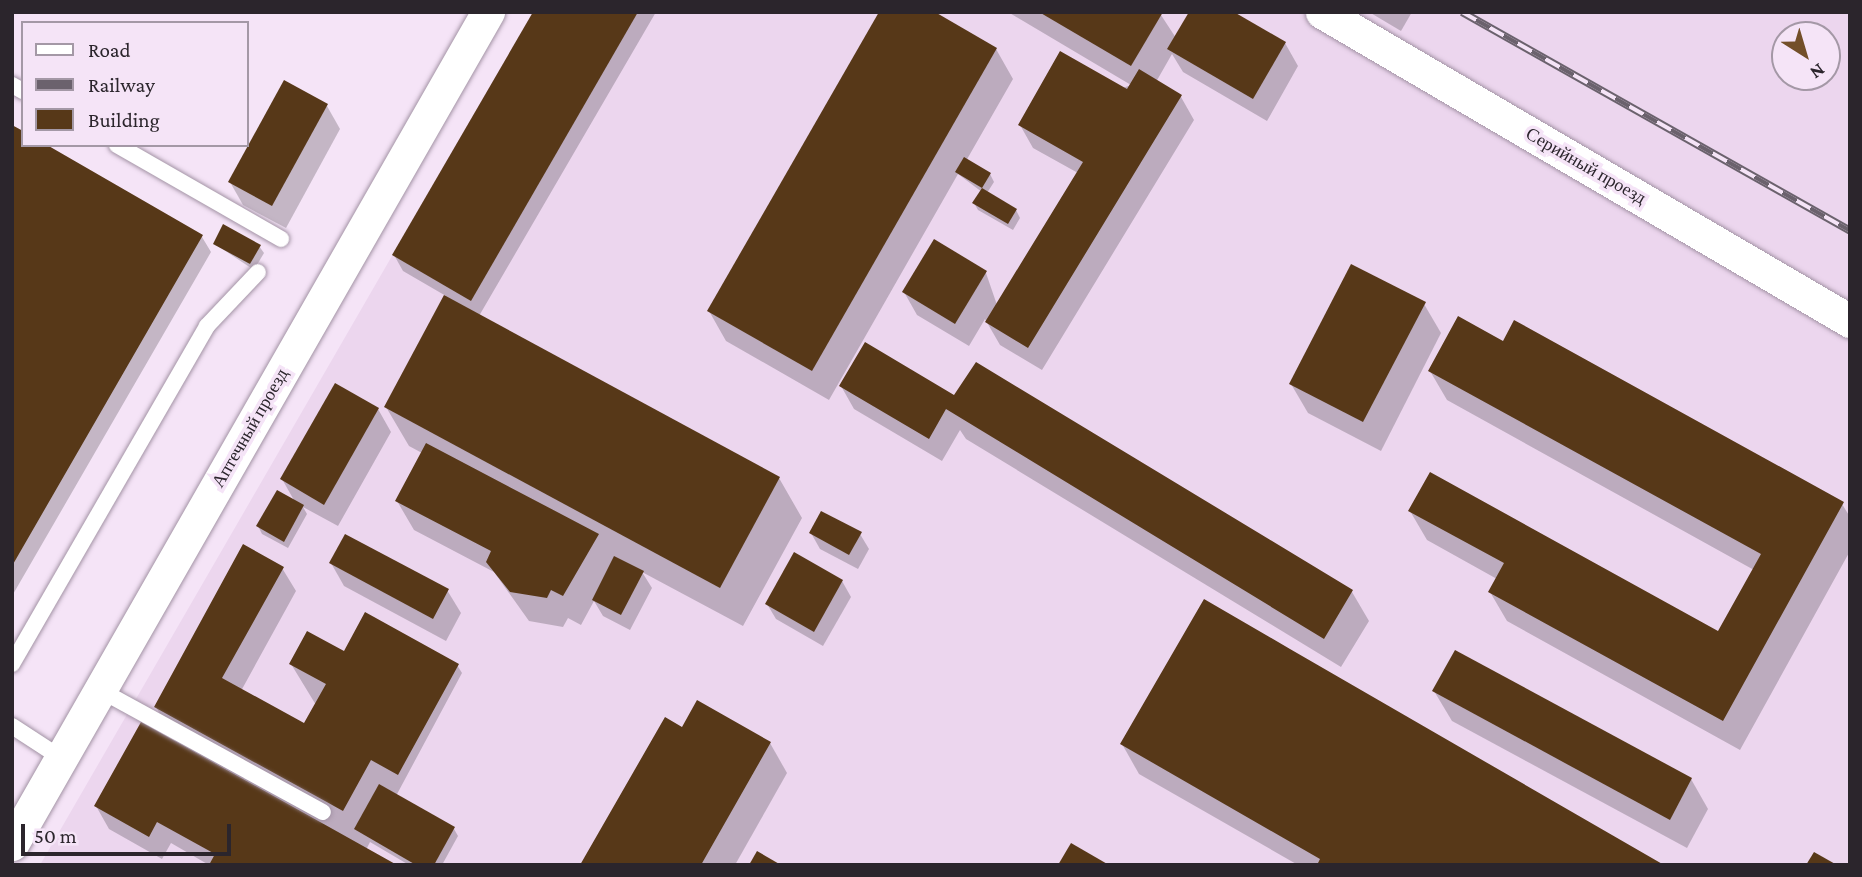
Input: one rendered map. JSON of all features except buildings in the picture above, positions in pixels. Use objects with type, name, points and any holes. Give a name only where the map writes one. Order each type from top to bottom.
[{"type":"street","name":"Аптечный проезд","points":[[12,845],[488,12]]},
{"type":"street","name":"Серийный проезд","points":[[1322,12],[1850,321]]},
{"type":"lane","points":[[120,147],[281,239]]},
{"type":"lane","points":[[12,664],[207,326],[258,272]]},
{"type":"lane","points":[[100,690],[323,812]]},
{"type":"lane","points":[[12,726],[61,758]]},
{"type":"shaded area","points":[[533,12],[1850,12],[1850,865],[40,865]]},
{"type":"railway","points":[[1462,12],[1850,231]]}]
